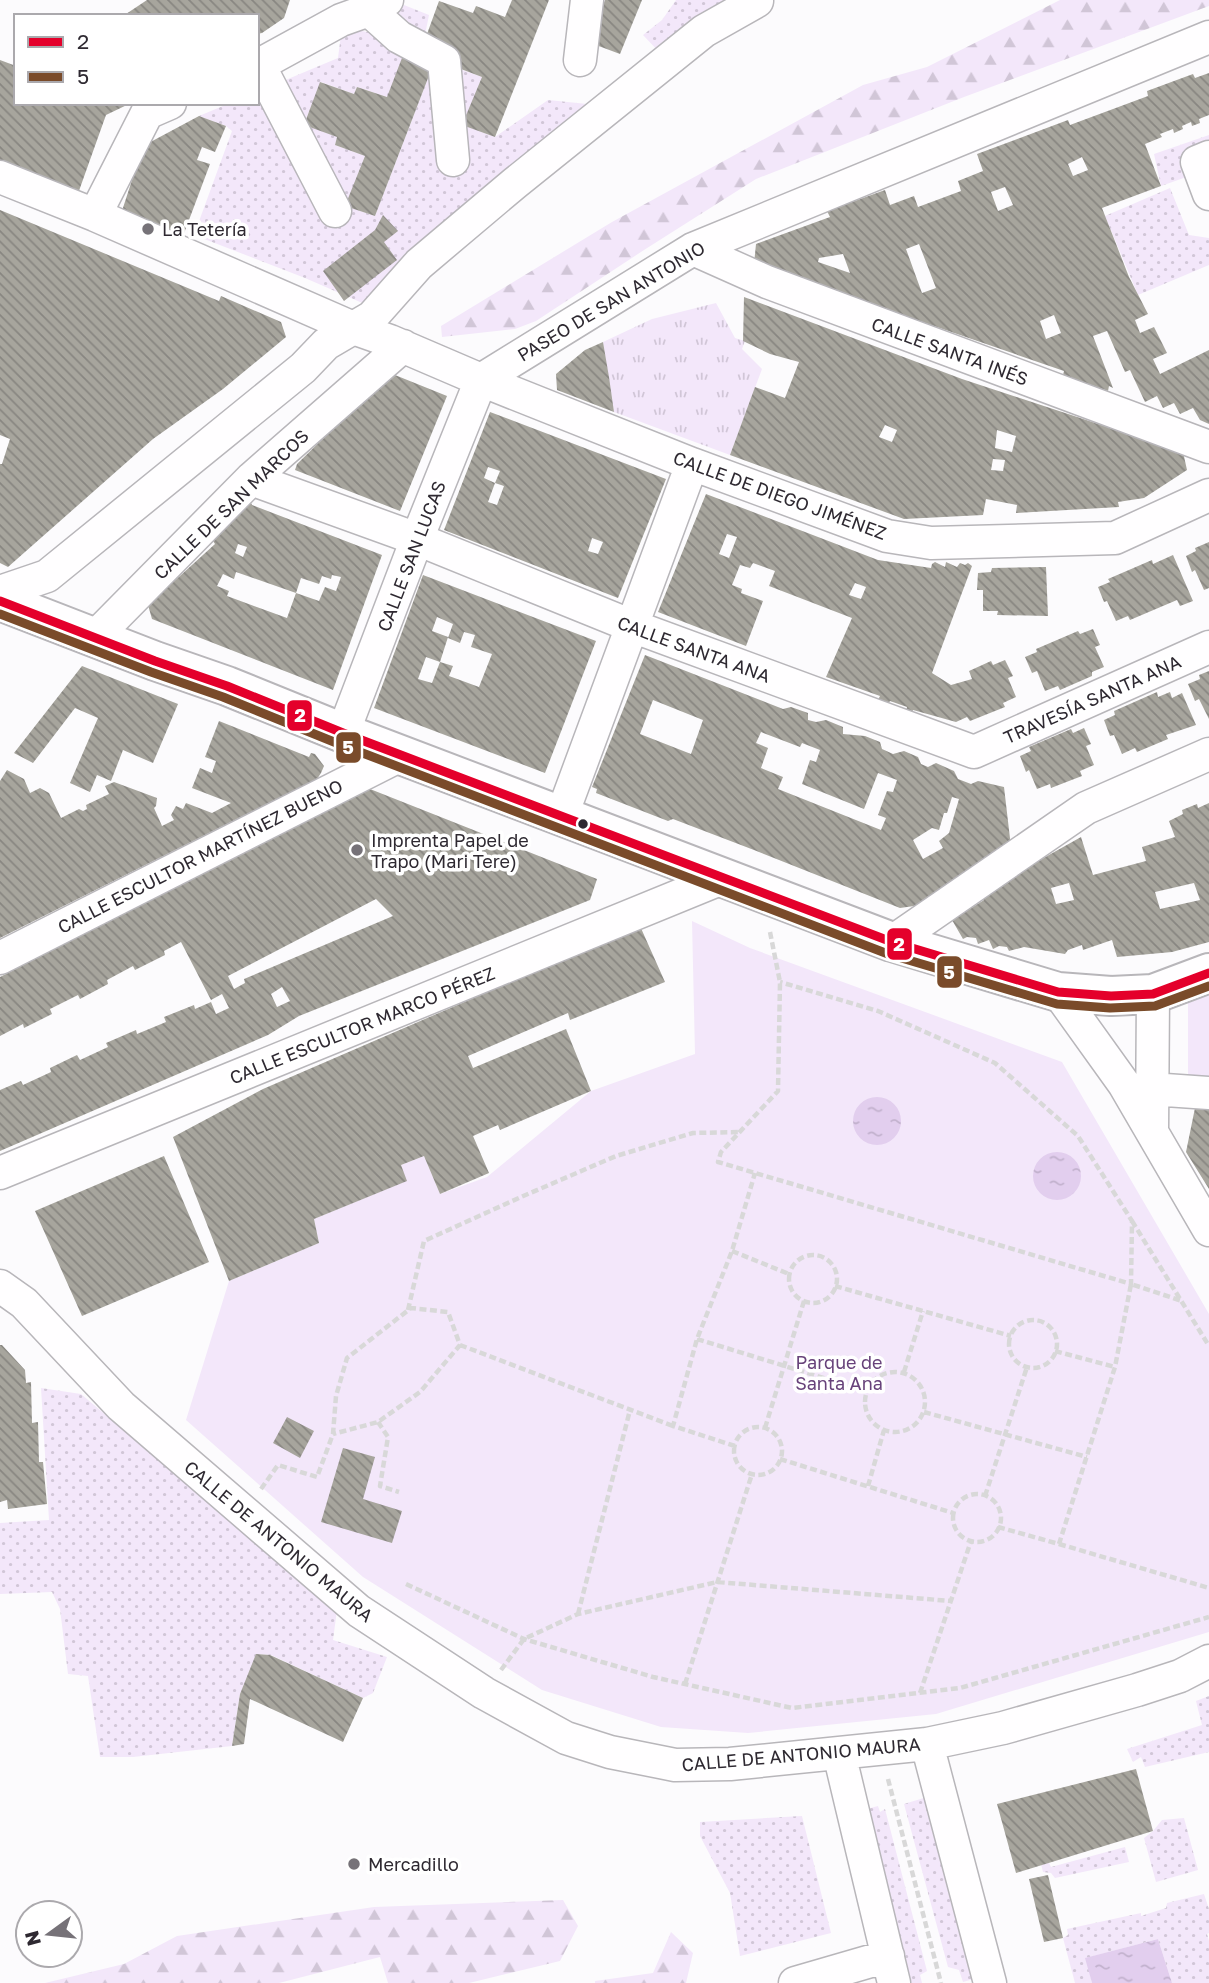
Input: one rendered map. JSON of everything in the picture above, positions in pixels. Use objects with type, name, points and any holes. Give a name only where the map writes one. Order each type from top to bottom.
[{"type":"main road","points":[[0,601],[892,942],[1058,992],[1111,996],[1153,993],[1209,974]]},
{"type":"street","points":[[580,60],[587,0]]},
{"type":"street","points":[[0,592],[47,576],[303,368],[326,344],[372,317],[419,264],[515,183],[704,32],[757,1]]},
{"type":"street","points":[[259,64],[356,8],[400,37],[444,61],[453,160]]},
{"type":"street","name":"PASEO DE SAN ANTONIO","points":[[481,380],[693,249],[1209,37]]},
{"type":"street","points":[[259,67],[335,211]]},
{"type":"street","points":[[95,215],[147,113],[165,105]]},
{"type":"street","points":[[1209,157],[1197,162],[1209,194]]},
{"type":"street","points":[[0,177],[481,380]]},
{"type":"street","name":"CALLE SANTA INÉS","points":[[693,249],[766,282],[1209,447]]},
{"type":"street","name":"CALLE DE SAN MARCOS","points":[[94,638],[251,479],[403,346]]},
{"type":"street","name":"CALLE DE DIEGO JIMÉNEZ","points":[[481,380],[692,464],[887,536],[931,543],[1115,538],[1209,495]]},
{"type":"street","name":"CALLE SAN LUCAS","points":[[343,733],[481,380]]},
{"type":"street","points":[[562,816],[692,464]]},
{"type":"street","name":"CALLE SANTA ANA","points":[[251,479],[417,539],[632,626],[974,752]]},
{"type":"street","name":"TRAVESÍA SANTA ANA","points":[[974,752],[1209,647]]},
{"type":"street","points":[[892,942],[1086,808],[1209,754]]},
{"type":"street","name":"CALLE ESCULTOR MARTÍNEZ BUENO","points":[[0,958],[401,755]]},
{"type":"street","name":"CALLE ESCULTOR MARCO PÉREZ","points":[[0,1173],[725,877]]},
{"type":"street","points":[[1058,992],[1124,1084],[1209,1230]]},
{"type":"street","points":[[1152,1133],[1153,993]]},
{"type":"street","points":[[1152,1089],[1209,1093]]},
{"type":"street","name":"CALLE DE ANTONIO MAURA","points":[[0,1286],[24,1303],[121,1406],[359,1611],[484,1693],[566,1738],[610,1752],[676,1765],[730,1763],[927,1744],[1003,1728],[1137,1690],[1181,1676],[1209,1661]]},
{"type":"street","points":[[927,1744],[989,1983]]},
{"type":"street","points":[[795,1983],[891,1969],[839,1753]]},
{"type":"path","points":[[767,893],[770,940],[780,982],[778,1091],[722,1152],[718,1162],[1182,1301]]},
{"type":"path","points":[[780,982],[878,1011],[995,1063],[1078,1136],[1209,1346]]},
{"type":"path","points":[[408,1310],[424,1241],[616,1156],[693,1133],[740,1132]]},
{"type":"path","points":[[673,1426],[697,1339],[732,1251],[755,1173]]},
{"type":"path","points":[[1059,1544],[1115,1367],[1131,1284],[1132,1221]]},
{"type":"path","points":[[732,1251],[789,1274]]},
{"type":"path","points":[[815,1255],[823,1257],[836,1273],[835,1286],[825,1300],[816,1303],[804,1301],[793,1292],[789,1274],[799,1259],[815,1255]]},
{"type":"path","points":[[835,1286],[1011,1336]]},
{"type":"path","points":[[765,1428],[804,1301]]},
{"type":"path","points":[[245,1513],[278,1465],[317,1477],[333,1434],[336,1396],[347,1358],[411,1308],[448,1312],[460,1345],[673,1426],[735,1446]]},
{"type":"path","points":[[904,1372],[923,1311]]},
{"type":"path","points":[[1027,1320],[1043,1322],[1051,1328],[1056,1338],[1055,1351],[1045,1364],[1036,1368],[1027,1367],[1012,1356],[1009,1348],[1011,1336],[1019,1324],[1027,1320]]},
{"type":"path","points":[[697,1339],[866,1391]]},
{"type":"path","points":[[333,1434],[378,1422],[420,1392],[460,1345]]},
{"type":"path","points":[[1055,1351],[1115,1367]]},
{"type":"path","points":[[985,1496],[1027,1367]]},
{"type":"path","points":[[904,1372],[914,1378],[922,1388],[924,1412],[918,1422],[907,1430],[884,1430],[874,1424],[867,1414],[864,1402],[866,1391],[872,1381],[881,1374],[904,1372]]},
{"type":"path","points":[[578,1614],[630,1410]]},
{"type":"path","points":[[924,1412],[1087,1457]]},
{"type":"path","points":[[378,1422],[388,1437],[380,1486],[399,1492]]},
{"type":"path","points":[[752,1427],[765,1428],[777,1436],[782,1455],[771,1472],[752,1474],[738,1464],[734,1455],[735,1446],[738,1437],[745,1431],[752,1427]]},
{"type":"path","points":[[868,1486],[884,1430]]},
{"type":"path","points":[[780,1459],[953,1513]]},
{"type":"path","points":[[685,1684],[752,1474]]},
{"type":"path","points":[[971,1495],[985,1496],[995,1503],[1000,1512],[998,1527],[989,1539],[971,1541],[956,1531],[953,1513],[963,1499],[971,1495]]},
{"type":"path","points":[[998,1527],[1209,1588]]},
{"type":"path","points":[[920,1693],[971,1541]]},
{"type":"path","points":[[484,1693],[524,1639],[578,1614],[718,1582],[951,1601]]},
{"type":"path","points":[[406,1584],[524,1639],[653,1677],[792,1708],[960,1688],[1209,1617]]},
{"type":"path","points":[[880,1748],[941,1983]]},
{"type":"green space","points":[[676,0],[748,0],[661,54],[643,35],[662,20]]},
{"type":"green space","points":[[1060,0],[1209,0],[1209,6],[964,97],[756,179],[536,321],[515,329],[442,337],[441,326],[612,222],[863,85],[927,67]]},
{"type":"green space","points":[[404,5],[429,15],[423,45],[387,97],[357,87],[354,94],[321,82],[304,124],[337,137],[335,145],[365,156],[346,206],[375,216],[435,60],[482,77],[463,125],[495,137],[548,100],[597,105],[367,305],[194,235],[232,131],[199,116],[225,105],[259,105],[259,91],[338,58],[342,27],[382,35]]},
{"type":"green space","points":[[1209,135],[1209,169],[1161,186],[1154,154]]},
{"type":"green space","points":[[1170,188],[1189,235],[1209,238],[1209,265],[1138,295],[1105,216]]},
{"type":"green space","points":[[716,303],[735,338],[745,341],[742,349],[762,369],[730,455],[614,412],[603,342],[652,319]]},
{"type":"green space","name":"Parque de Santa Ana","points":[[692,921],[750,948],[1062,1062],[1209,1314],[1209,1632],[936,1714],[748,1733],[661,1727],[542,1690],[363,1577],[186,1420],[229,1281],[319,1243],[314,1219],[406,1181],[401,1165],[424,1156],[440,1194],[487,1177],[591,1091],[695,1054]]},
{"type":"green space","points":[[1209,995],[1209,1091],[1188,1080],[1188,1003]]},
{"type":"green space","points":[[41,1388],[81,1394],[337,1610],[333,1640],[387,1657],[373,1693],[363,1698],[271,1655],[257,1654],[240,1694],[232,1746],[133,1757],[100,1757],[88,1676],[68,1674],[60,1609],[52,1592],[0,1594],[0,1523],[49,1520]]},
{"type":"green space","points":[[1209,1696],[1209,1752],[1145,1767],[1141,1757],[1133,1762],[1127,1749],[1202,1725],[1196,1701]]},
{"type":"green space","points":[[927,1797],[977,1978],[963,1982],[959,1970],[948,1967],[904,1804]]},
{"type":"green space","points":[[878,1806],[880,1812],[885,1809],[927,1971],[920,1975],[922,1983],[908,1983],[863,1810]]},
{"type":"green space","points":[[802,1816],[831,1933],[740,1956],[730,1893],[700,1836],[700,1822]]},
{"type":"green space","points":[[1184,1818],[1198,1870],[1156,1882],[1144,1838],[1162,1820]]},
{"type":"green space","points":[[1125,1847],[1129,1862],[1055,1878],[1051,1873],[1043,1872],[1041,1864],[1048,1861],[1051,1867]]},
{"type":"green space","points":[[1204,1894],[1209,1909],[1209,1983],[1172,1983],[1158,1939],[1086,1958],[1092,1983],[1075,1983],[1063,1938],[1068,1935],[1067,1929],[1141,1913],[1141,1916],[1166,1908],[1167,1903]]},
{"type":"green space","points":[[563,1900],[578,1926],[560,1961],[469,1983],[388,1983],[380,1957],[279,1983],[45,1983],[124,1964],[177,1936],[374,1907]]},
{"type":"green space","points":[[671,1932],[693,1953],[686,1983],[595,1983],[653,1973]]},
{"type":"water","points":[[877,1097],[894,1104],[901,1121],[894,1138],[877,1145],[860,1138],[853,1121],[860,1104]]},
{"type":"water","points":[[1057,1152],[1074,1159],[1081,1176],[1074,1193],[1057,1200],[1040,1193],[1033,1176],[1040,1159]]},
{"type":"water","points":[[1158,1939],[1172,1983],[1092,1983],[1085,1958]]},
{"type":"building","points":[[147,0],[290,0],[284,18],[259,34],[259,14],[126,14]]},
{"type":"building","points":[[512,0],[549,0],[495,137],[462,125],[482,77],[453,66],[423,45],[439,1],[473,13],[476,6],[505,17]]},
{"type":"building","points":[[605,0],[642,0],[620,54],[588,42]]},
{"type":"building","points":[[405,50],[435,60],[375,216],[345,206],[365,156],[335,145],[337,137],[304,125],[320,82],[354,94],[357,87],[387,97]]},
{"type":"building","points":[[0,60],[14,65],[14,105],[127,105],[106,115],[75,202],[0,171]]},
{"type":"building","points":[[1209,73],[1209,115],[1199,119],[1200,123],[1192,126],[1191,122],[1182,126],[1183,129],[1174,133],[1173,129],[1160,134],[1162,137],[1145,144],[1161,186],[1102,208],[1129,277],[1148,314],[1135,320],[1140,333],[1154,327],[1167,353],[1153,359],[1160,374],[1209,350],[1209,424],[1200,420],[1193,408],[1180,414],[1174,403],[1163,408],[1157,396],[1145,402],[1130,370],[1125,372],[1107,331],[1093,336],[1113,388],[1109,386],[1108,391],[1063,375],[1064,371],[754,264],[756,244],[830,217],[827,211],[885,190],[890,205],[914,196],[918,207],[961,191],[958,181],[983,171],[977,154],[1068,120],[1070,125],[1148,96],[1147,91],[1193,74],[1195,78]],"holes":[[[1082,157],[1088,170],[1073,176],[1068,164]],[[1005,187],[1013,205],[998,211],[991,192]],[[919,244],[936,288],[922,293],[906,249]],[[843,254],[850,273],[818,262],[819,258]],[[1054,315],[1061,333],[1046,339],[1040,321]]]},
{"type":"building","points":[[199,116],[226,126],[215,152],[202,147],[197,160],[210,164],[183,236],[167,235],[121,214],[143,146]]},
{"type":"building","points":[[0,210],[219,301],[221,296],[281,322],[286,337],[223,389],[153,439],[8,567],[0,563],[0,464],[10,439],[0,435]]},
{"type":"building","points":[[383,215],[398,231],[384,242],[397,260],[344,301],[323,271],[375,230]]},
{"type":"building","points":[[744,297],[962,379],[1183,452],[1187,470],[1144,498],[1118,502],[1119,507],[1016,513],[1017,505],[986,499],[983,515],[904,519],[730,455],[755,387],[785,398],[799,362],[770,354],[743,341]],"holes":[[[885,425],[897,430],[892,442],[879,437]],[[997,430],[1016,436],[1012,452],[995,448]],[[993,459],[1005,460],[1003,471],[991,470]]]},
{"type":"building","points":[[603,342],[614,412],[557,390],[556,374],[585,350]]},
{"type":"building","points":[[390,373],[447,396],[400,511],[295,470],[297,464]]},
{"type":"building","points":[[490,412],[666,479],[618,598],[444,530]],"holes":[[[488,467],[500,471],[495,483],[484,478]],[[495,483],[504,486],[497,505],[488,502]],[[592,538],[603,542],[598,554],[588,551]]]},
{"type":"building","points":[[706,494],[878,560],[931,568],[935,562],[945,567],[946,562],[957,567],[960,563],[968,563],[972,566],[932,673],[951,685],[972,679],[969,671],[991,661],[993,665],[1005,660],[1013,676],[1008,678],[1016,697],[1003,703],[1005,707],[970,721],[967,717],[956,722],[913,710],[912,713],[906,711],[907,707],[890,701],[888,704],[878,700],[880,696],[826,677],[852,618],[769,586],[775,571],[753,563],[750,568],[740,565],[732,585],[742,589],[741,593],[763,601],[746,646],[658,612]],"holes":[[[727,534],[737,537],[729,558],[719,554]],[[855,583],[866,587],[861,599],[849,595]]]},
{"type":"building","points":[[251,503],[382,555],[333,690],[152,619],[148,605],[215,544],[213,541]],"holes":[[[238,544],[247,547],[243,557],[235,553]],[[236,572],[296,593],[287,618],[227,596],[229,591],[217,586],[223,574],[234,579]],[[332,575],[341,577],[336,591],[325,587],[319,601],[296,593],[301,578],[319,584],[322,576],[331,579]]]},
{"type":"building","points":[[1209,542],[1209,588],[1204,590],[1195,570],[1192,572],[1186,556],[1196,551],[1195,548]]},
{"type":"building","points":[[1173,555],[1193,601],[1180,606],[1177,600],[1130,620],[1128,616],[1116,621],[1098,587],[1110,582],[1108,579],[1152,560],[1153,564]]},
{"type":"building","points":[[1046,567],[1048,616],[997,615],[998,611],[983,611],[983,590],[977,590],[978,573],[991,572],[992,568]]},
{"type":"building","points":[[423,575],[596,641],[545,773],[374,708]],"holes":[[[437,617],[453,624],[448,638],[460,643],[464,632],[475,635],[471,647],[492,654],[479,687],[449,676],[453,666],[440,662],[448,637],[432,631]],[[426,657],[440,662],[432,683],[418,679]]]},
{"type":"building","points":[[1093,629],[1100,645],[1095,647],[1104,667],[1092,672],[1092,676],[1060,690],[1058,686],[1045,691],[1037,671],[1032,673],[1025,657],[1037,652],[1036,649],[1078,631],[1080,634]]},
{"type":"building","points":[[645,655],[783,709],[791,707],[808,713],[808,720],[826,720],[843,727],[843,734],[865,736],[880,742],[882,749],[893,754],[904,751],[918,757],[921,764],[928,767],[936,763],[954,771],[958,779],[971,784],[978,781],[1004,787],[1011,847],[921,905],[900,908],[673,819],[668,821],[596,793],[597,789],[592,787]],"holes":[[[653,700],[703,720],[691,754],[640,734]],[[761,732],[800,747],[802,743],[820,750],[816,762],[810,760],[802,784],[864,809],[878,773],[897,780],[893,792],[887,791],[878,815],[886,818],[881,830],[778,789],[783,777],[761,768],[768,748],[756,743]],[[952,797],[959,799],[949,833],[939,841],[943,848],[923,859],[913,840],[932,828],[939,830],[944,813],[947,813]]]},
{"type":"building","points":[[82,666],[178,704],[153,763],[123,750],[111,781],[97,775],[90,792],[70,783],[98,718],[75,708],[33,763],[14,753]]},
{"type":"building","points":[[1209,671],[1209,719],[1199,699],[1195,701],[1188,684]]},
{"type":"building","points":[[1157,692],[1158,697],[1170,692],[1172,698],[1182,693],[1196,725],[1166,735],[1168,739],[1137,752],[1135,748],[1122,754],[1114,735],[1110,736],[1104,720],[1115,715],[1114,711]]},
{"type":"building","points":[[219,721],[309,757],[311,753],[315,754],[324,766],[321,773],[317,779],[0,938],[0,781],[7,770],[24,779],[30,793],[40,788],[49,793],[61,818],[79,809],[87,809],[86,805],[109,794],[105,786],[114,782],[157,798],[154,808],[162,826],[174,820],[171,815],[176,806],[183,809],[186,803],[212,813],[231,803],[192,788],[200,768],[212,773],[216,761],[205,757]]},
{"type":"building","points":[[1084,728],[1091,744],[1086,746],[1094,765],[1080,771],[1082,776],[1051,788],[1050,784],[1037,789],[1020,756],[1031,751],[1029,747],[1071,729],[1073,733]]},
{"type":"building","points":[[370,789],[597,879],[590,900],[299,1016],[268,1035],[0,1151],[0,1090],[21,1081],[23,1085],[51,1072],[50,1068],[77,1055],[80,1060],[108,1047],[106,1043],[136,1030],[137,1034],[166,1022],[164,1017],[194,1005],[195,1009],[211,1002],[216,1014],[229,1008],[222,994],[211,1000],[181,942],[164,951],[165,955],[135,970],[133,966],[80,999],[78,995],[50,1009],[52,1014],[0,1036],[0,977]],"holes":[[[376,899],[393,916],[244,979],[245,983],[234,989],[228,976]],[[282,987],[290,1001],[277,1007],[271,994]]]},
{"type":"building","points":[[1209,803],[1209,942],[1172,952],[1117,957],[1112,940],[1083,950],[1082,945],[1068,950],[1065,954],[1024,947],[1009,951],[1007,947],[999,946],[993,949],[989,940],[978,944],[976,938],[963,939],[952,920],[984,900],[982,897],[1009,882],[1008,878],[1081,837],[1093,875],[1146,861],[1142,847],[1175,837],[1169,821],[1183,814],[1182,810],[1197,804],[1198,808]],"holes":[[[1069,883],[1074,900],[1056,904],[1051,888]],[[1194,883],[1200,900],[1160,909],[1155,892]]]},
{"type":"building","points":[[640,926],[665,982],[570,1020],[568,1013],[468,1056],[473,1068],[566,1029],[591,1091],[500,1130],[498,1125],[473,1136],[489,1173],[440,1194],[424,1156],[401,1165],[407,1181],[314,1219],[319,1243],[229,1281],[173,1137],[263,1089]]},
{"type":"building","points":[[1196,1103],[1209,1106],[1209,1189],[1186,1152]]},
{"type":"building","points":[[164,1156],[209,1262],[82,1316],[35,1211]]},
{"type":"building","points":[[0,1345],[25,1370],[26,1383],[31,1382],[32,1423],[38,1422],[39,1462],[43,1462],[47,1504],[8,1509],[7,1500],[0,1502]]},
{"type":"building","points":[[287,1417],[314,1431],[300,1458],[273,1443]]},
{"type":"building","points":[[343,1448],[375,1457],[363,1499],[402,1511],[392,1543],[321,1522]]},
{"type":"building","points":[[256,1654],[270,1655],[363,1698],[343,1742],[250,1699],[244,1744],[232,1746],[240,1694]]},
{"type":"building","points":[[1136,1769],[1153,1831],[1016,1873],[997,1804]]},
{"type":"building","points":[[1048,1875],[1063,1938],[1044,1942],[1029,1879]]},
{"type":"transit line","name":"2","points":[[0,601],[892,942],[1058,992],[1111,996],[1153,994],[1209,973]]},
{"type":"transit line","name":"5","points":[[0,614],[223,697],[888,954],[1057,1004],[1110,1008],[1155,1006],[1209,986]]},
{"type":"place","name":"La Tetería","points":[[148,229]]},
{"type":"place","name":"Imprenta Papel de Trapo (Mari Tere)","points":[[357,850]]},
{"type":"place","name":"Mercadillo","points":[[354,1864]]}]
